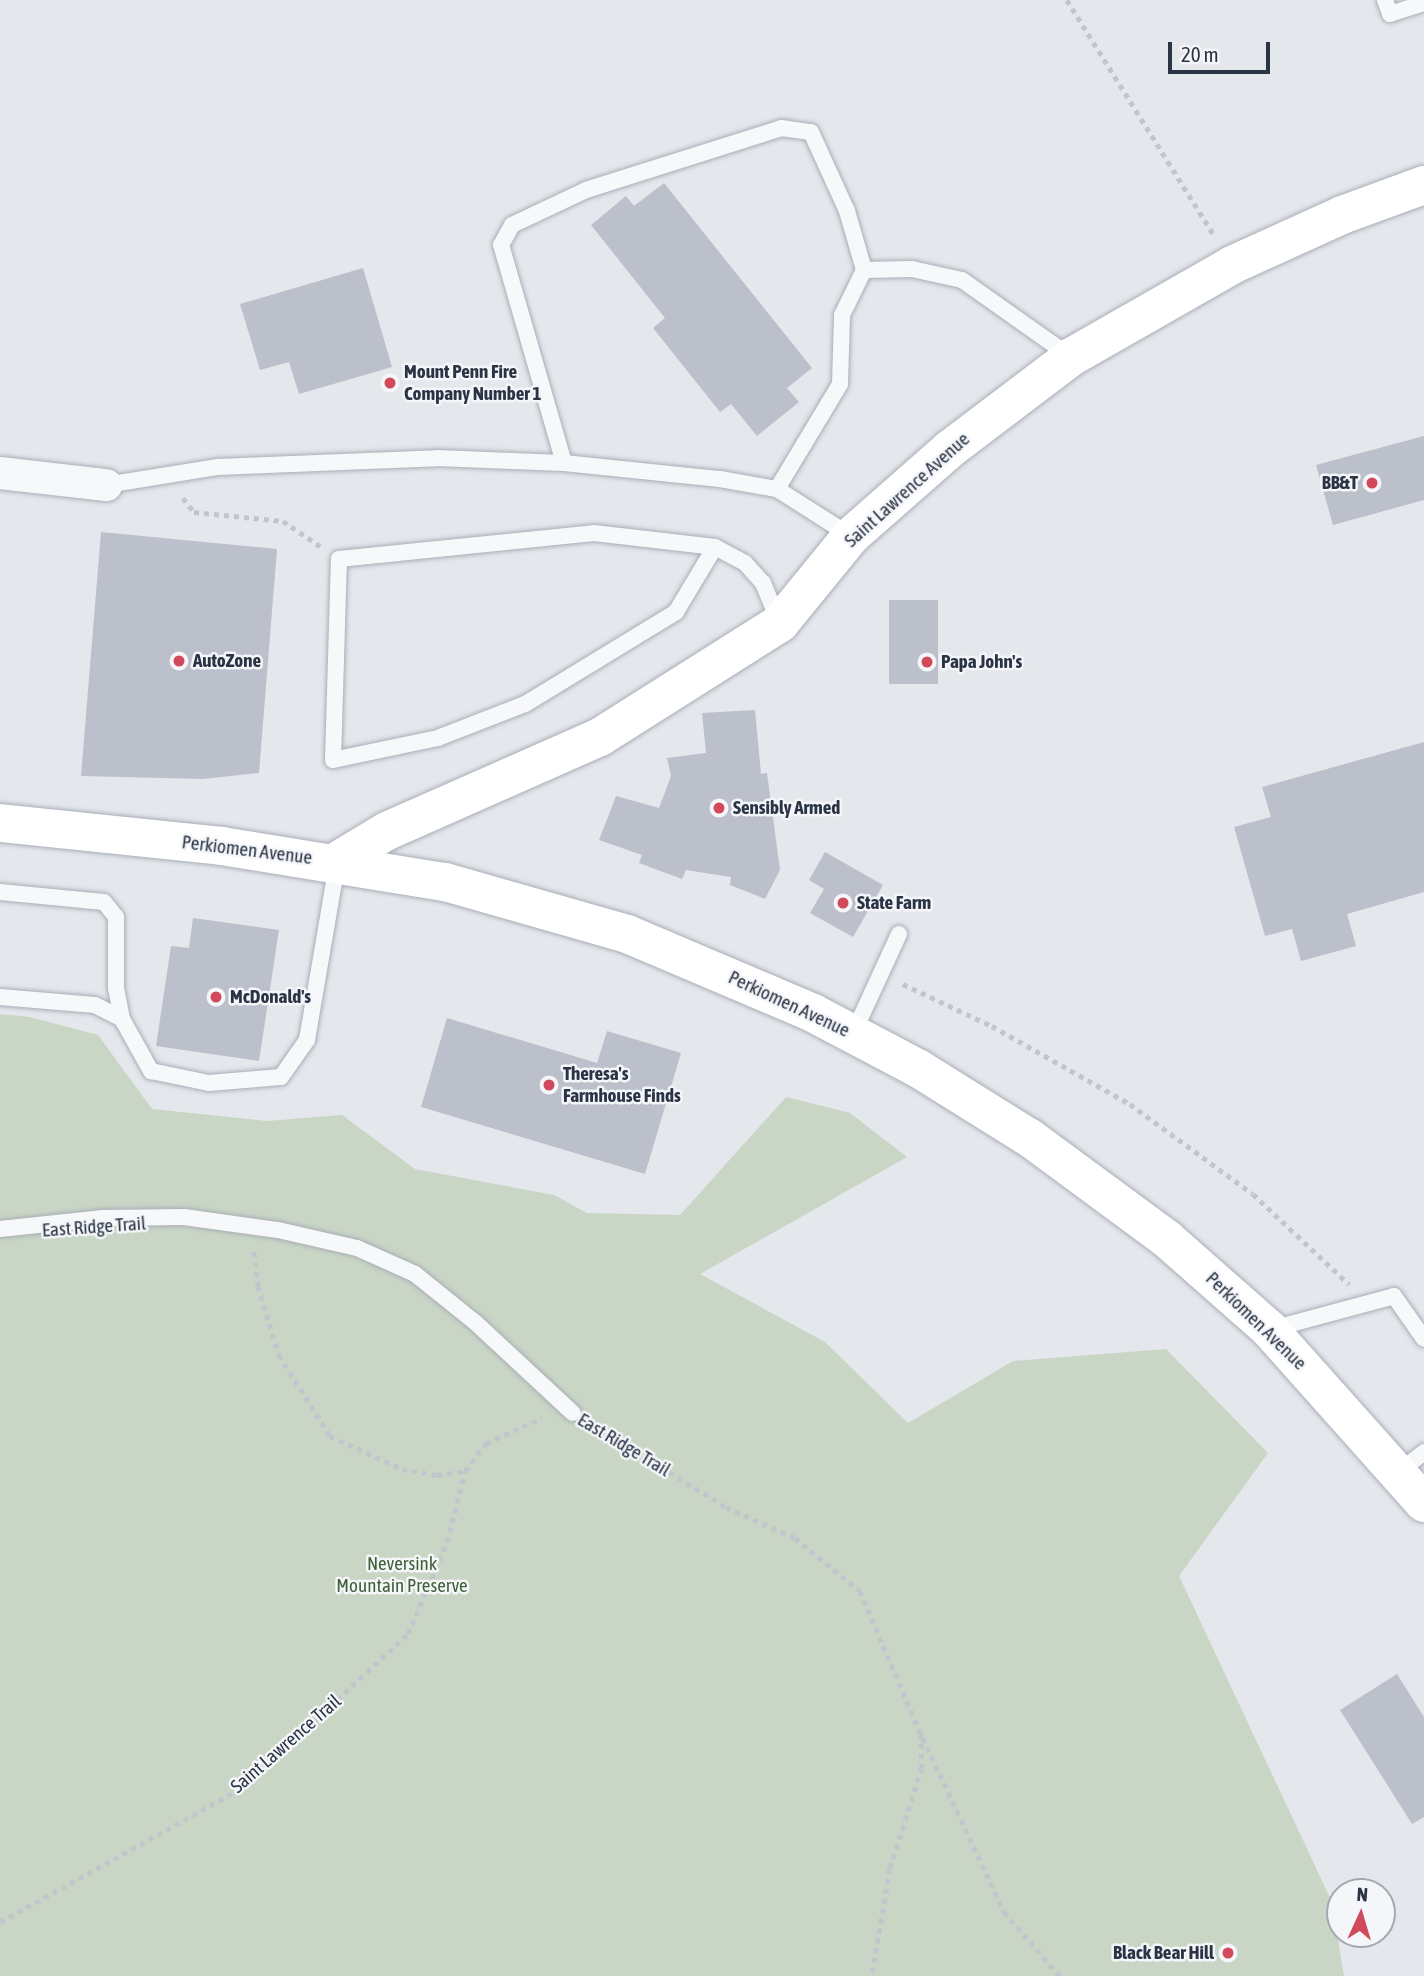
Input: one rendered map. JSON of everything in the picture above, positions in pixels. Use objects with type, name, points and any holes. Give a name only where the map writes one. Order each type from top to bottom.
[{"type":"main road","name":"Saint Lawrence Avenue","points":[[337,861],[387,831],[600,737],[780,624],[851,536],[950,449],[1071,357],[1232,265],[1342,215],[1424,185]]},
{"type":"main road","name":"Perkiomen Avenue","points":[[0,823],[337,861],[445,882],[627,934],[713,968],[853,1034],[919,1069],[1097,1185],[1167,1239],[1269,1329],[1412,1462],[1424,1503]]},
{"type":"street","points":[[0,473],[106,485]]},
{"type":"lane","points":[[1385,0],[1390,15],[1424,3]]},
{"type":"lane","points":[[564,463],[500,246],[512,225],[586,190],[781,128],[811,132],[847,211],[864,270],[842,315],[840,384],[777,489]]},
{"type":"lane","points":[[864,270],[912,269],[962,280],[1071,357]]},
{"type":"lane","points":[[106,485],[230,466],[437,458],[564,463],[720,479],[777,489],[851,536]]},
{"type":"lane","points":[[715,547],[676,612],[525,704],[438,738],[333,760],[339,559],[594,533],[715,547],[745,563],[762,583],[780,624]]},
{"type":"lane","points":[[0,892],[104,902],[116,917],[114,953],[122,1019],[151,1071],[209,1083],[281,1077],[307,1040],[337,861]]},
{"type":"lane","points":[[853,1034],[899,934]]},
{"type":"lane","points":[[0,997],[95,1005],[122,1019]]},
{"type":"lane","points":[[0,1229],[103,1218],[184,1217],[278,1230],[358,1248],[415,1274],[476,1323],[572,1413]]},
{"type":"lane","points":[[1269,1329],[1394,1296],[1424,1339]]},
{"type":"path","points":[[1067,0],[1232,265]]},
{"type":"path","points":[[194,512],[283,521],[339,559]]},
{"type":"path","points":[[880,974],[992,1026],[1130,1104],[1253,1194],[1347,1281]]},
{"type":"path","points":[[253,1244],[258,1286],[279,1355],[330,1436],[402,1469],[437,1475],[465,1471]]},
{"type":"path","name":"East Ridge Trail","points":[[465,1471],[486,1443],[533,1419],[572,1413],[726,1507],[795,1538],[860,1591],[921,1734],[922,1768],[891,1869],[872,1976]]},
{"type":"path","name":"Saint Lawrence Trail","points":[[0,1922],[242,1788],[408,1634],[447,1542],[465,1471]]},
{"type":"path","points":[[921,1734],[1004,1912],[1060,1976]]},
{"type":"green space","name":"Neversink Mountain Preserve","points":[[0,1014],[30,1017],[98,1035],[152,1109],[267,1121],[342,1115],[415,1169],[554,1195],[587,1213],[680,1215],[786,1097],[850,1113],[907,1157],[700,1274],[825,1342],[908,1423],[1013,1361],[1166,1349],[1268,1453],[1179,1576],[1326,1889],[1326,1948],[1339,1948],[1344,1976],[0,1976]]},
{"type":"building","points":[[664,183],[812,368],[787,388],[799,402],[757,436],[731,404],[720,412],[653,328],[665,318],[591,225],[626,196],[634,206]]},
{"type":"building","points":[[363,268],[392,367],[299,394],[289,362],[260,370],[240,304]]},
{"type":"building","name":"BB&T","points":[[1424,436],[1424,500],[1333,525],[1316,465]]},
{"type":"building","name":"AutoZone","points":[[101,532],[277,549],[259,773],[203,779],[81,776]]},
{"type":"building","points":[[889,600],[938,600],[938,684],[889,684]]},
{"type":"building","points":[[755,710],[761,774],[767,773],[780,870],[765,899],[730,885],[731,877],[686,870],[682,879],[639,863],[642,855],[599,840],[616,796],[659,808],[671,776],[667,758],[706,753],[702,713]]},
{"type":"building","points":[[1424,742],[1424,892],[1347,914],[1356,946],[1301,961],[1292,929],[1265,936],[1234,827],[1271,817],[1262,787]]},
{"type":"building","points":[[825,852],[883,885],[853,937],[810,913],[824,889],[809,880]]},
{"type":"building","name":"McDonald's","points":[[193,918],[279,930],[259,1061],[156,1046],[171,946],[189,948]]},
{"type":"building","name":"Theresa's Farmhouse Finds","points":[[447,1018],[597,1063],[607,1031],[681,1053],[645,1174],[421,1107]]},
{"type":"building","points":[[1397,1674],[1424,1717],[1424,1817],[1412,1824],[1340,1710]]},
{"type":"place","name":"Mount Penn Fire Company Number 1","points":[[390,383]]},
{"type":"place","name":"BB&T","points":[[1372,483]]},
{"type":"place","name":"AutoZone","points":[[179,661]]},
{"type":"place","name":"Papa John's","points":[[927,662]]},
{"type":"place","name":"Sensibly Armed","points":[[719,808]]},
{"type":"place","name":"State Farm","points":[[843,903]]},
{"type":"place","name":"McDonald's","points":[[216,997]]},
{"type":"place","name":"Theresa's Farmhouse Finds","points":[[549,1085]]},
{"type":"place","name":"Black Bear Hill","points":[[1228,1953]]}]
